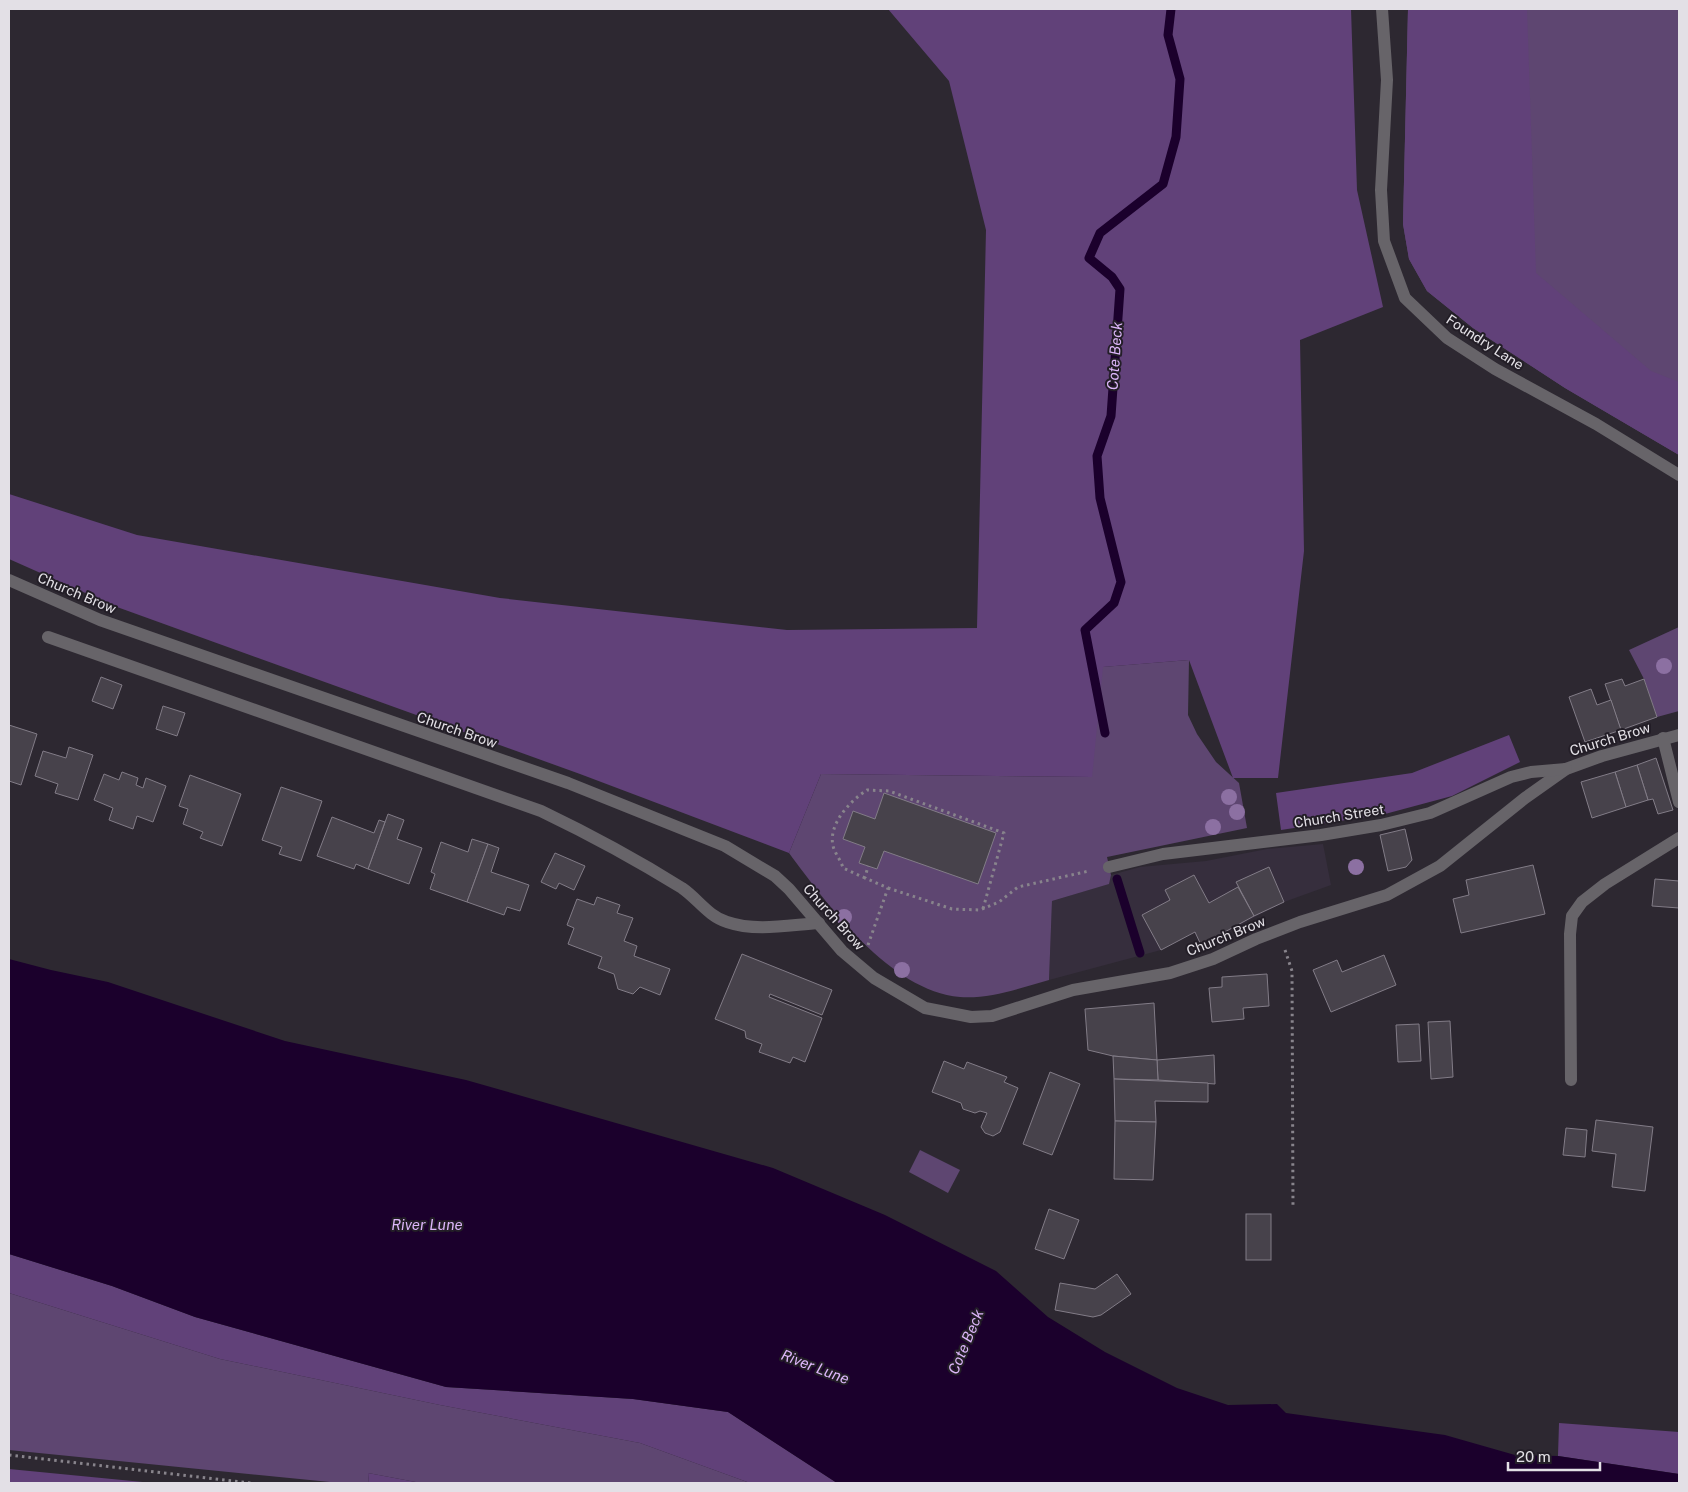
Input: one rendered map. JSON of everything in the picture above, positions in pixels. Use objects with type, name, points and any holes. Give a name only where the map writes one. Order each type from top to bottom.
[{"type":"street","name":"Foundry Lane","points":[[1382,9],[1387,80],[1381,190],[1384,241],[1405,298],[1447,338],[1495,369],[1596,424],[1679,475]]},
{"type":"street","name":"Church Brow","points":[[9,580],[100,620],[456,746],[568,783],[725,846],[775,876],[858,966],[904,998],[925,1008],[971,1017],[992,1016],[1073,990],[1170,973],[1213,959],[1279,930],[1357,906],[1414,882],[1440,866],[1525,798],[1566,769],[1663,738],[1679,735]]},
{"type":"street","points":[[48,637],[541,811],[589,834],[684,890],[707,911],[727,922],[753,927],[819,923]]},
{"type":"street","points":[[1663,738],[1679,802]]},
{"type":"street","name":"Church Street","points":[[1109,867],[1163,854],[1321,835],[1381,825],[1430,813],[1511,777],[1531,772],[1566,769]]},
{"type":"street","points":[[1571,1080],[1570,934],[1572,916],[1582,902],[1605,884],[1679,838]]},
{"type":"path","points":[[983,909],[1004,833],[889,791],[866,790],[844,810],[837,825],[833,845],[844,868],[888,888],[952,909],[983,909],[998,902],[1018,887],[1109,867]]},
{"type":"path","points":[[865,878],[868,866]]},
{"type":"path","points":[[870,942],[888,888]]},
{"type":"path","points":[[1279,930],[1292,971],[1293,1208]]},
{"type":"path","points":[[9,1455],[251,1483]]},
{"type":"shaded area","points":[[888,9],[1351,9],[1357,190],[1383,307],[1300,340],[1304,551],[1278,778],[1233,778],[1189,660],[1103,667],[1092,777],[821,774],[789,853],[580,774],[117,607],[9,559],[9,494],[137,535],[500,598],[787,630],[977,628],[986,230],[949,81]]},
{"type":"shaded area","points":[[1408,9],[1679,9],[1679,455],[1565,388],[1473,328],[1427,291],[1409,259],[1403,224]]},
{"type":"shaded area","points":[[1408,9],[1527,9],[1536,273],[1651,371],[1679,382],[1679,455],[1565,388],[1473,328],[1427,291],[1409,259],[1403,224]]},
{"type":"shaded area","points":[[1679,627],[1679,711],[1657,717],[1644,679],[1629,650]]},
{"type":"shaded area","points":[[1189,660],[1188,715],[1197,734],[1216,762],[1239,783],[1247,828],[1107,857],[1111,875],[1109,884],[1052,901],[1049,980],[1005,992],[960,997],[934,991],[909,979],[862,942],[822,896],[789,853],[821,774],[1091,777],[1102,667]]},
{"type":"shaded area","points":[[1509,735],[1520,762],[1452,796],[1385,814],[1281,830],[1276,793],[1412,773]]},
{"type":"shaded area","points":[[1323,844],[1331,885],[1284,902],[1201,945],[1194,932],[1161,950],[1049,980],[1052,901],[1108,884],[1111,875],[1140,867],[1206,861],[1267,849]]},
{"type":"shaded area","points":[[920,1150],[960,1170],[948,1193],[909,1172]]},
{"type":"shaded area","points":[[9,1254],[112,1286],[195,1317],[446,1387],[633,1399],[728,1412],[837,1483],[750,1483],[640,1443],[440,1405],[220,1359],[9,1293]]},
{"type":"shaded area","points":[[9,1293],[220,1359],[440,1405],[640,1443],[750,1483],[421,1483],[368,1473],[369,1483],[340,1483],[9,1450]]},
{"type":"shaded area","points":[[1559,1423],[1679,1432],[1679,1474],[1558,1456]]},
{"type":"shaded area","points":[[9,1469],[153,1483],[9,1483]]},
{"type":"shaded area","points":[[368,1473],[421,1483],[369,1483]]},
{"type":"water","name":"River Lune","points":[[9,959],[108,982],[285,1041],[466,1080],[773,1168],[885,1215],[996,1271],[1048,1317],[1105,1352],[1177,1388],[1228,1405],[1277,1404],[1286,1413],[1445,1435],[1515,1455],[1558,1456],[1679,1474],[1679,1483],[837,1483],[728,1412],[633,1399],[446,1387],[195,1317],[112,1286],[9,1254]]},
{"type":"building","points":[[101,677],[122,685],[113,709],[92,701]]},
{"type":"building","points":[[1622,679],[1625,686],[1644,679],[1657,717],[1621,730],[1605,684]]},
{"type":"building","points":[[1591,689],[1597,705],[1611,700],[1621,730],[1585,742],[1569,697]]},
{"type":"building","points":[[163,706],[185,713],[177,736],[156,729]]},
{"type":"building","points":[[9,725],[37,734],[21,785],[9,781]]},
{"type":"building","points":[[69,747],[93,755],[78,800],[55,793],[58,784],[35,776],[43,751],[66,758]]},
{"type":"building","points":[[1656,758],[1673,810],[1658,814],[1653,799],[1648,800],[1637,765]]},
{"type":"building","points":[[1637,765],[1648,800],[1626,807],[1615,772]]},
{"type":"building","points":[[122,772],[138,778],[136,785],[143,788],[146,778],[166,786],[153,822],[137,816],[133,829],[109,820],[113,808],[94,800],[104,774],[119,780]]},
{"type":"building","points":[[1615,772],[1626,807],[1592,818],[1581,782]]},
{"type":"building","points":[[190,775],[241,794],[222,846],[200,838],[203,832],[183,824],[188,809],[179,806]]},
{"type":"building","points":[[281,787],[322,801],[301,861],[279,854],[282,847],[262,840]]},
{"type":"building","points":[[884,793],[996,833],[978,884],[884,851],[877,869],[859,863],[865,847],[843,839],[853,811],[875,819]]},
{"type":"building","points":[[388,814],[404,820],[397,839],[422,848],[409,884],[368,869]]},
{"type":"building","points":[[332,817],[374,833],[379,820],[385,822],[368,869],[356,864],[354,869],[317,856]]},
{"type":"building","points":[[1405,829],[1412,860],[1406,867],[1388,871],[1380,835]]},
{"type":"building","points":[[472,839],[488,844],[467,902],[430,889],[435,874],[431,872],[441,842],[468,852]]},
{"type":"building","points":[[488,844],[499,848],[491,872],[529,885],[520,911],[507,907],[504,915],[467,902]]},
{"type":"building","points":[[555,853],[585,866],[574,890],[559,883],[556,889],[541,882]]},
{"type":"building","points":[[1533,865],[1545,914],[1461,933],[1453,899],[1469,895],[1466,880]]},
{"type":"building","points":[[1269,867],[1284,902],[1254,916],[1236,882]]},
{"type":"building","points":[[1194,875],[1209,903],[1238,887],[1254,916],[1201,945],[1195,932],[1161,950],[1142,915],[1170,900],[1165,890]]},
{"type":"building","points":[[1655,879],[1679,881],[1679,908],[1652,906]]},
{"type":"building","points":[[597,897],[620,905],[617,913],[633,918],[624,941],[637,946],[634,956],[670,969],[660,995],[640,987],[633,994],[618,989],[614,974],[598,968],[602,957],[568,944],[574,928],[567,925],[577,899],[594,905]]},
{"type":"building","points":[[742,954],[832,990],[822,1015],[770,994],[769,997],[822,1018],[805,1062],[793,1057],[790,1063],[759,1052],[762,1044],[746,1038],[745,1031],[715,1019]]},
{"type":"building","points":[[1384,955],[1396,985],[1331,1012],[1313,970],[1337,960],[1342,972]]},
{"type":"building","points":[[1267,974],[1269,1006],[1243,1008],[1244,1019],[1212,1022],[1209,988],[1222,987],[1222,977]]},
{"type":"building","points":[[1154,1003],[1157,1060],[1113,1056],[1088,1050],[1085,1009]]},
{"type":"building","points":[[1450,1021],[1453,1077],[1431,1079],[1428,1022]]},
{"type":"building","points":[[1419,1024],[1421,1061],[1398,1062],[1396,1025]]},
{"type":"building","points":[[1214,1055],[1215,1084],[1158,1080],[1157,1060]]},
{"type":"building","points":[[1113,1056],[1157,1060],[1158,1080],[1114,1079]]},
{"type":"building","points":[[944,1061],[964,1069],[967,1062],[1007,1077],[1004,1082],[1018,1088],[1000,1132],[993,1136],[985,1133],[981,1127],[987,1113],[980,1111],[975,1113],[963,1109],[961,1103],[932,1092]]},
{"type":"building","points":[[1050,1072],[1080,1084],[1052,1155],[1023,1144]]},
{"type":"building","points":[[1114,1079],[1208,1083],[1208,1102],[1155,1101],[1156,1122],[1115,1121]]},
{"type":"building","points":[[1596,1120],[1653,1127],[1645,1191],[1612,1187],[1616,1154],[1592,1151]]},
{"type":"building","points":[[1115,1121],[1156,1122],[1153,1180],[1114,1179]]},
{"type":"building","points":[[1566,1128],[1587,1130],[1585,1157],[1563,1155]]},
{"type":"building","points":[[1049,1209],[1079,1220],[1064,1259],[1035,1249]]},
{"type":"building","points":[[1246,1214],[1271,1214],[1271,1260],[1246,1260]]},
{"type":"building","points":[[1117,1274],[1131,1294],[1101,1315],[1093,1317],[1055,1310],[1060,1283],[1095,1289]]},
{"type":"waterway","name":"Cote Beck","points":[[1105,733],[1085,630],[1114,603],[1121,582],[1100,498],[1097,456],[1111,416],[1120,289],[1112,277],[1089,258],[1100,233],[1163,184],[1176,137],[1180,79],[1168,35],[1171,9]]},
{"type":"waterway","name":"Cote Beck","points":[[1117,879],[1140,953]]}]
